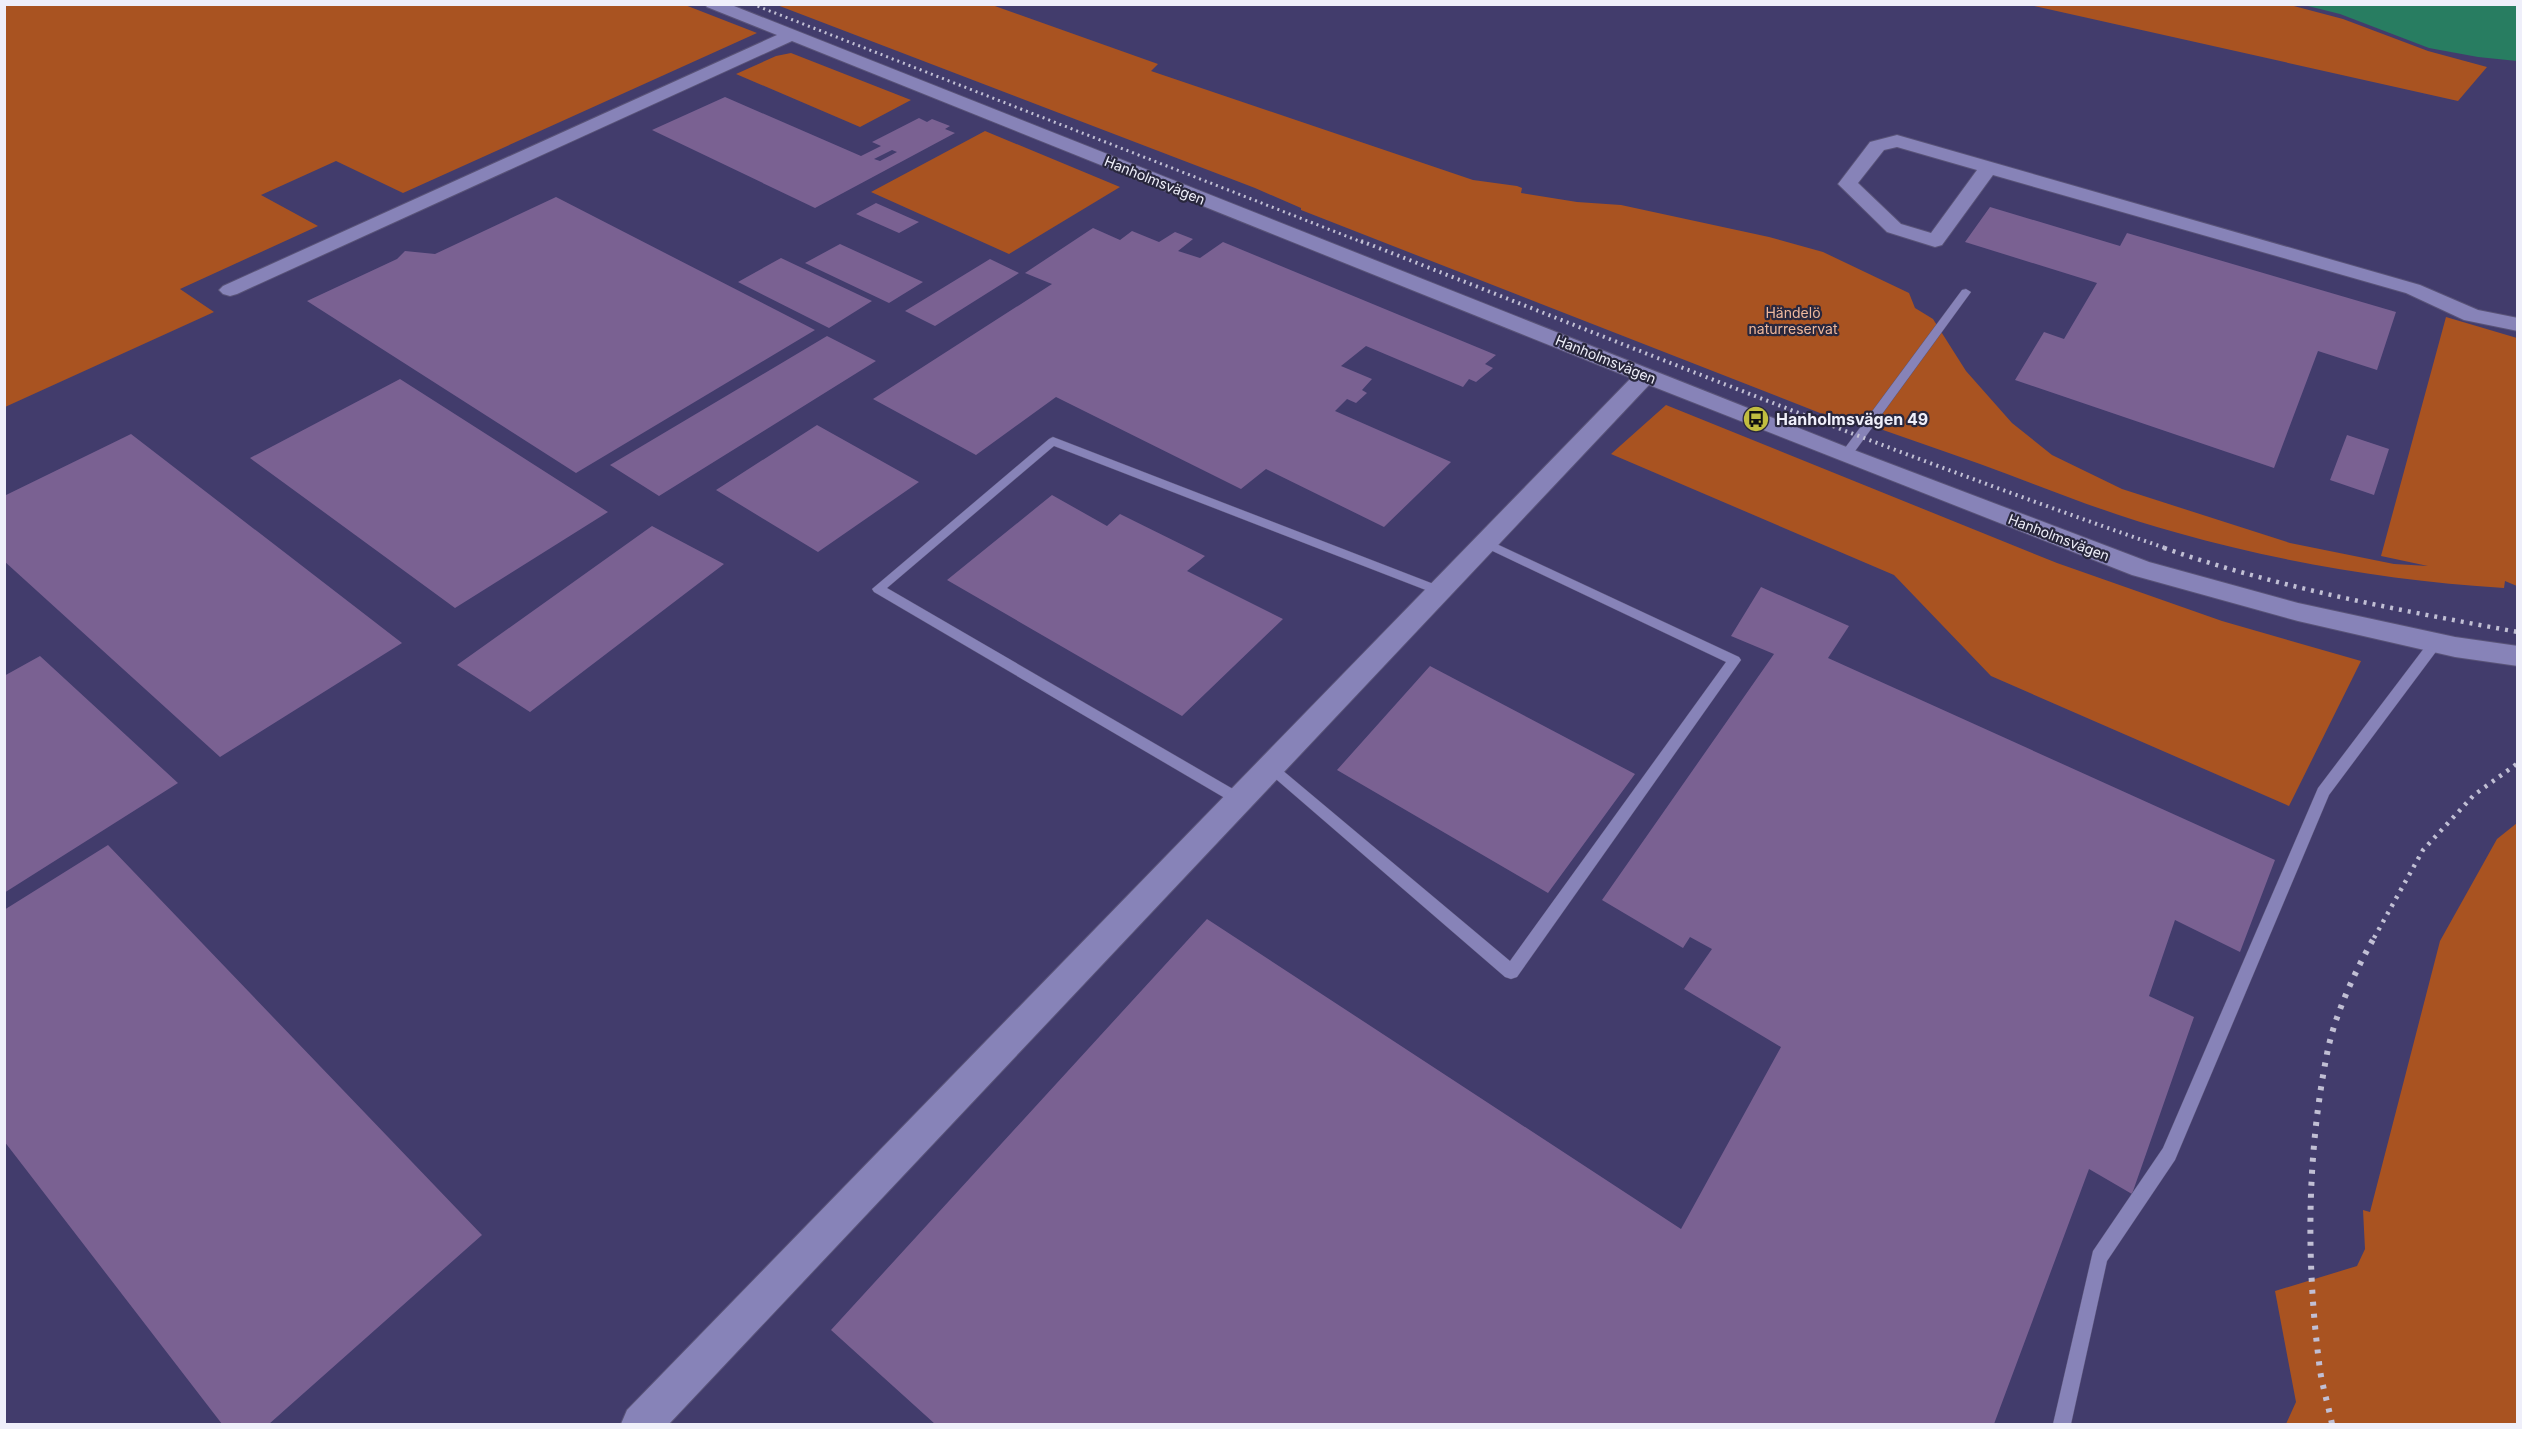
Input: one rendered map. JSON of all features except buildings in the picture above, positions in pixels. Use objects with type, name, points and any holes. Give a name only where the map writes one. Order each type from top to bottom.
[{"type":"street","name":"Hanholmsvägen","points":[[713,4],[1846,455],[2141,569],[2298,612],[2436,642],[2517,656]]},
{"type":"street","points":[[230,290],[792,35]]},
{"type":"street","points":[[1989,167],[1935,241],[1894,228],[1848,184],[1877,146],[1897,141],[1989,167],[2413,289],[2472,315],[2517,325]]},
{"type":"street","points":[[641,1425],[1646,375]]},
{"type":"lane","points":[[1846,455],[1966,292]]},
{"type":"lane","points":[[1240,800],[878,589],[1053,441],[1440,591]]},
{"type":"lane","points":[[1270,768],[1511,972],[1734,660],[1486,543]]},
{"type":"lane","points":[[2062,1425],[2099,1257],[2169,1154],[2323,792],[2436,642]]},
{"type":"green space","points":[[5,5],[685,5],[757,33],[403,193],[336,161],[261,195],[318,226],[180,289],[214,312],[5,407]]},
{"type":"green space","name":"Händelö naturreservat","points":[[777,5],[992,5],[1158,64],[1151,71],[1473,180],[1517,186],[1522,188],[1521,193],[1577,202],[1621,205],[1769,237],[1823,252],[1909,293],[1915,308],[1933,319],[1966,371],[2012,423],[2052,455],[2122,489],[2290,543],[2394,564],[2428,566],[2381,556],[2446,317],[2517,338],[2517,586],[2505,581],[2504,588],[2422,581],[2299,562],[2218,544],[2128,518],[1852,419],[1820,413],[1301,210],[1301,208],[1255,188]]},
{"type":"green space","points":[[2030,5],[2290,5],[2343,19],[2428,51],[2487,67],[2458,101]]},
{"type":"green space","points":[[791,53],[911,100],[860,127],[736,74],[776,56]]},
{"type":"green space","points":[[985,131],[1120,187],[1009,254],[871,192]]},
{"type":"green space","points":[[1666,405],[2057,563],[2222,621],[2361,661],[2289,806],[1991,676],[1894,575],[1611,454]]},
{"type":"green space","points":[[2517,823],[2517,1424],[2286,1424],[2296,1402],[2275,1291],[2357,1266],[2365,1249],[2363,1210],[2370,1212],[2440,941],[2497,839]]},
{"type":"shaded area","points":[[2304,5],[2517,5],[2517,61],[2429,48],[2340,14]]},
{"type":"railway","points":[[752,4],[1364,243]]},
{"type":"railway","points":[[1361,241],[1864,438],[2168,549]]},
{"type":"railway","points":[[2164,548],[2295,586],[2518,632]]},
{"type":"railway","points":[[2374,938],[2423,850],[2474,795],[2518,763]]},
{"type":"railway","points":[[2332,1424],[2320,1370],[2312,1285],[2311,1207],[2315,1130],[2330,1039],[2353,978],[2375,936]]},
{"type":"place","name":"Hanholmsvägen 49","points":[[1756,419]]}]
